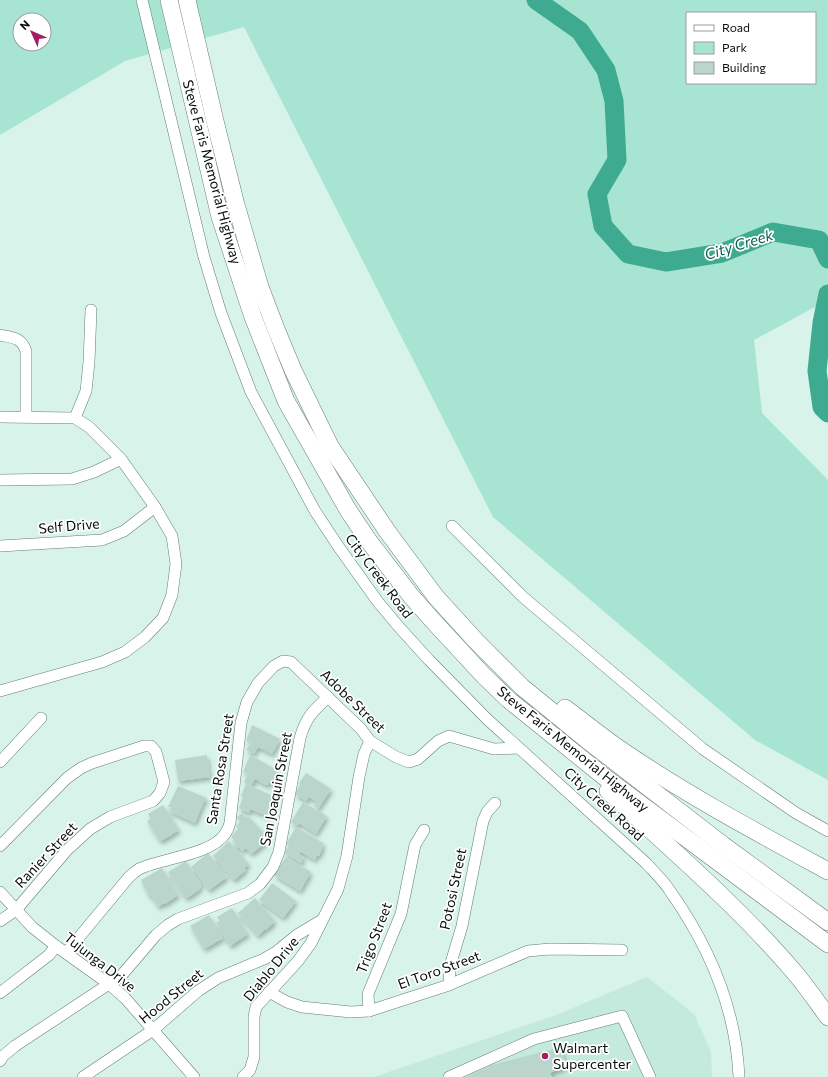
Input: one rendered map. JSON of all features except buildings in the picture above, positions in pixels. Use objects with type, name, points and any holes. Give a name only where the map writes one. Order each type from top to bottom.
[{"type":"highway","name":"Steve Faris Memorial Highway","points":[[169,0],[220,217],[253,317],[286,401],[348,510],[368,540],[435,623],[484,676],[509,700],[607,779],[828,944]]},
{"type":"highway","name":"Steve Faris Memorial Highway","points":[[187,0],[236,205],[260,287],[293,370],[330,446],[379,520],[436,597],[476,641],[522,687],[723,845],[828,922]]},
{"type":"highway","points":[[476,641],[620,750],[726,814],[828,871]]},
{"type":"highway","points":[[509,700],[701,877],[752,927],[795,974],[828,1017]]},
{"type":"street","name":"City Creek Road","points":[[142,0],[204,257],[221,313],[251,392],[315,511],[378,602],[399,628],[487,719],[646,863],[670,890],[709,957],[722,988],[734,1031],[739,1077]]},
{"type":"street","points":[[75,418],[86,391],[90,362],[91,310]]},
{"type":"street","points":[[0,336],[17,339],[23,344],[26,351],[26,416]]},
{"type":"street","points":[[0,417],[26,416],[75,418],[89,427],[121,459],[155,507],[172,536],[176,564],[172,595],[163,618],[145,637],[125,652],[102,662],[0,691]]},
{"type":"street","points":[[0,480],[72,478],[94,472],[121,459]]},
{"type":"street","name":"Self Drive","points":[[0,546],[102,540],[124,531],[155,507]]},
{"type":"street","points":[[452,526],[523,597],[703,749],[796,813],[828,831]]},
{"type":"street","name":"Adobe Street","points":[[283,661],[291,662],[361,728],[370,741],[396,757],[409,762],[418,759],[438,741],[449,736],[494,749],[519,748]]},
{"type":"street","name":"Santa Rosa Street","points":[[66,953],[129,877],[138,870],[197,852],[212,845],[225,835],[230,823],[241,723],[247,702],[258,684],[274,666],[283,661]]},
{"type":"street","name":"San Joaquin Street","points":[[0,1061],[3,1056],[15,1046],[121,976],[156,935],[168,924],[248,893],[260,884],[273,867],[279,852],[300,738],[304,724],[313,711],[328,697]]},
{"type":"street","points":[[0,762],[41,718]]},
{"type":"street","name":"Diablo Drive","points":[[244,1077],[250,1070],[254,1057],[254,1017],[256,1008],[298,961],[311,943],[338,889],[345,862],[359,777],[364,754],[370,741]]},
{"type":"street","name":"Ranier Street","points":[[0,846],[67,778],[80,768],[144,746],[151,746],[156,752],[164,782],[160,793],[153,801],[110,817],[90,829],[67,850],[16,910],[0,921]]},
{"type":"street","name":"Potosi Street","points":[[449,985],[450,966],[462,926],[483,821],[487,812],[495,803]]},
{"type":"street","name":"Trigo Street","points":[[368,1011],[368,994],[402,914],[415,845],[424,830]]},
{"type":"street","name":"Tujunga Drive","points":[[0,892],[32,927],[109,984],[125,998],[194,1077]]},
{"type":"street","name":"Hood Street","points":[[83,1077],[153,1030],[198,991],[218,978],[264,959],[276,952],[297,935],[322,920]]},
{"type":"street","points":[[0,994],[49,955],[56,946]]},
{"type":"street","name":"El Toro Street","points":[[269,992],[287,1002],[302,1007],[351,1012],[368,1011],[449,985],[528,951],[550,949],[622,950]]},
{"type":"street","points":[[449,1077],[534,1039],[622,1016],[650,1077]]},
{"type":"shaded area","points":[[647,977],[694,1014],[711,1052],[712,1077],[374,1077],[556,1015]]},
{"type":"green space","points":[[0,0],[828,0],[828,300],[754,340],[762,413],[828,480],[828,780],[755,740],[493,517],[244,27],[125,61],[0,135]]},
{"type":"waterway","name":"City Creek","points":[[536,0],[580,31],[606,70],[614,101],[617,160],[597,194],[603,226],[628,254],[666,262],[722,253],[773,232],[819,240],[828,259]]},
{"type":"waterway","name":"City Creek","points":[[828,294],[822,323],[817,371],[822,407],[828,413]]},
{"type":"place","name":"Walmart Supercenter","points":[[545,1056]]}]
